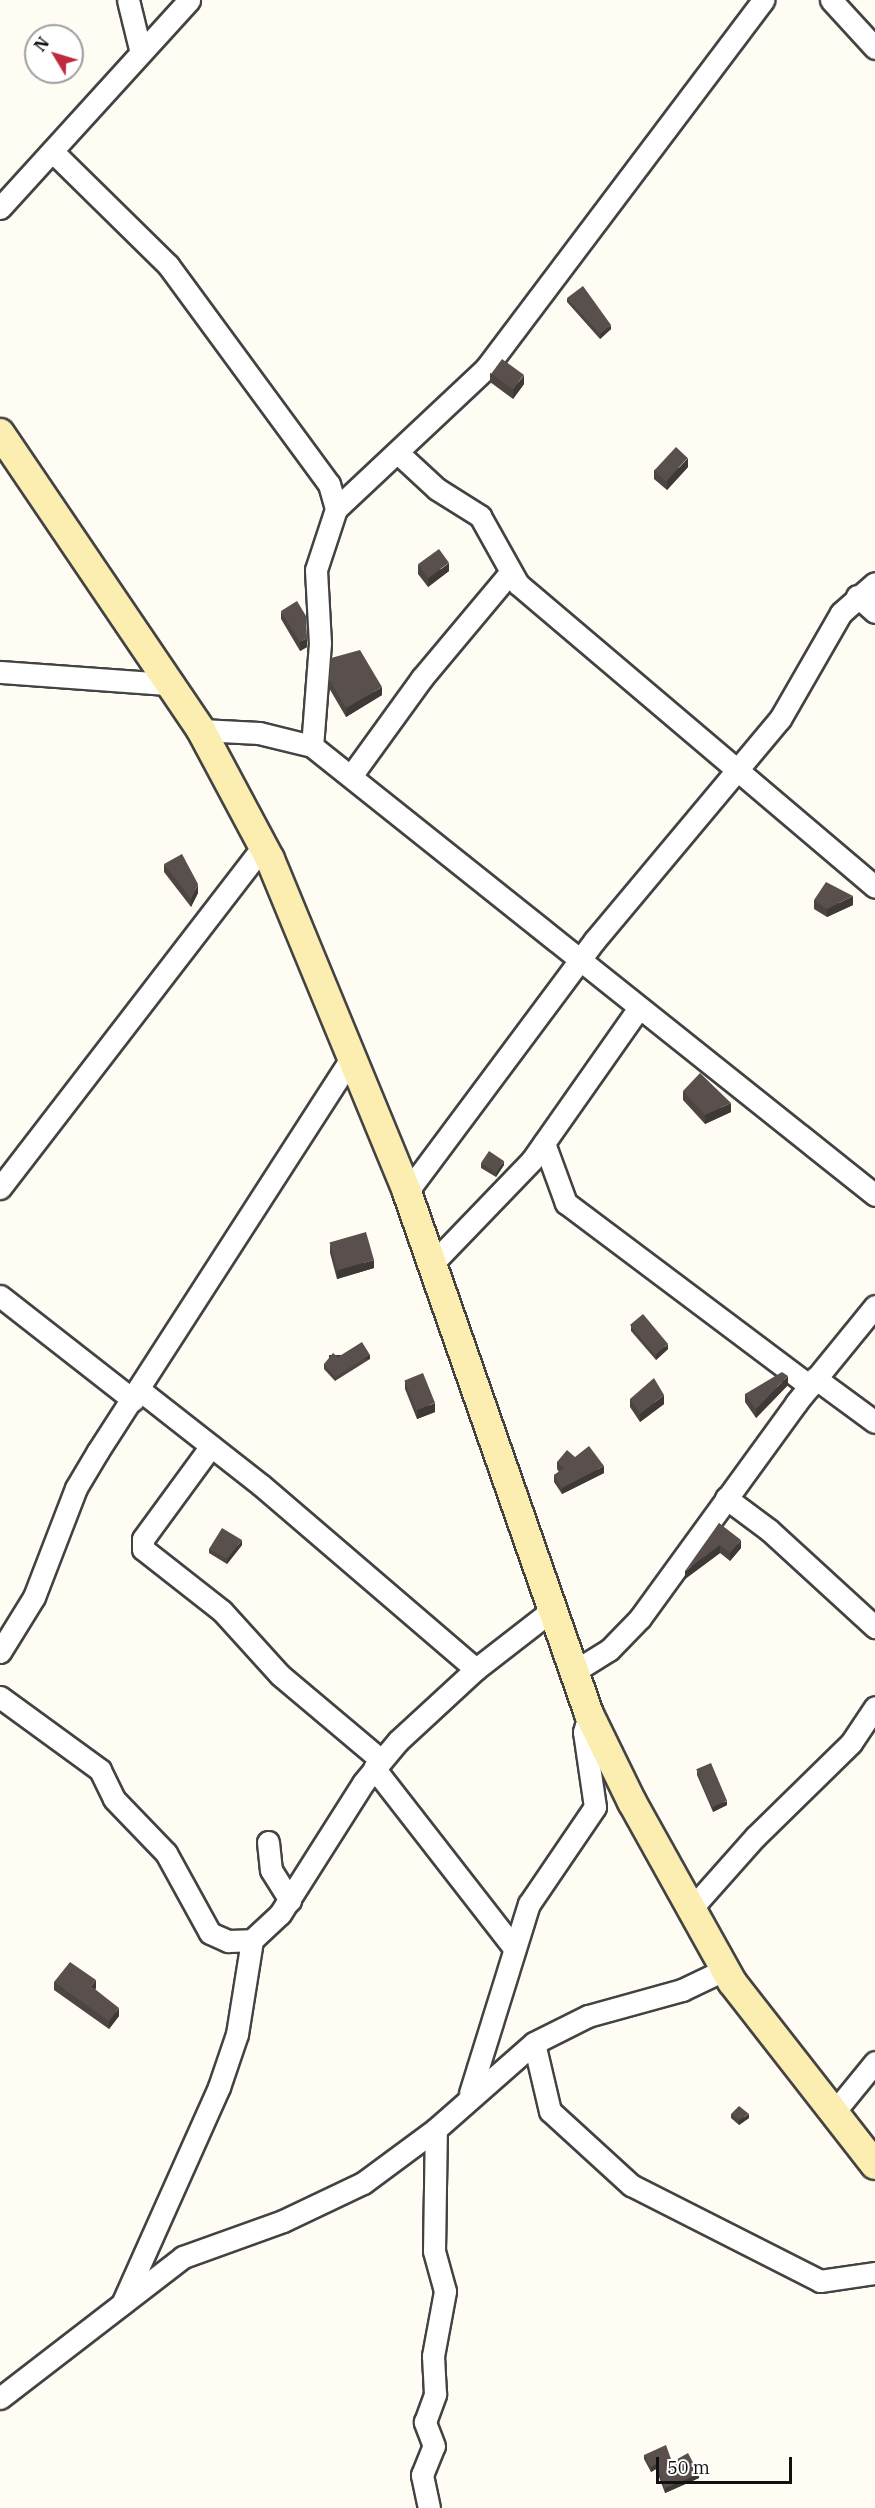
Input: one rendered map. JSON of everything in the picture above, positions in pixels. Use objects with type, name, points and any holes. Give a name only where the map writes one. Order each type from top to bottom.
[{"type":"main road","points":[[0,433],[167,684],[201,730],[263,847],[407,1192],[589,1714],[724,1970],[875,2164]]},
{"type":"street","points":[[128,0],[140,49]]},
{"type":"street","points":[[0,208],[119,81],[140,49],[189,0]]},
{"type":"street","points":[[312,746],[320,643],[316,570],[336,509],[486,368],[763,0]]},
{"type":"street","points":[[831,0],[875,48]]},
{"type":"street","points":[[52,151],[168,266],[322,471],[336,509]]},
{"type":"street","points":[[398,453],[437,489],[480,516],[509,574],[735,770],[875,887]]},
{"type":"street","points":[[351,776],[422,678],[509,574]]},
{"type":"street","points":[[407,1192],[579,960],[735,770],[780,719],[857,596],[875,583]]},
{"type":"street","points":[[857,596],[875,612]]},
{"type":"street","points":[[0,672],[167,684]]},
{"type":"street","points":[[201,730],[260,733],[312,746],[875,1195]]},
{"type":"street","points":[[0,1188],[263,847]]},
{"type":"street","points":[[432,1264],[544,1143],[639,1008]]},
{"type":"street","points":[[0,1652],[34,1597],[76,1488],[137,1396],[352,1056]]},
{"type":"street","points":[[544,1143],[566,1203],[813,1382],[875,1422]]},
{"type":"street","points":[[0,1296],[137,1396],[211,1446],[476,1669]]},
{"type":"street","points":[[575,1671],[609,1650],[640,1618],[813,1382],[875,1306]]},
{"type":"street","points":[[211,1446],[143,1539],[143,1549],[222,1611],[280,1675],[378,1764],[515,1949]]},
{"type":"street","points":[[726,1498],[778,1537],[875,1627]]},
{"type":"street","points":[[122,2304],[219,2087],[237,2034],[252,1940],[290,1901],[378,1764],[476,1669],[552,1610]]},
{"type":"street","points":[[0,1697],[100,1770],[114,1799],[166,1853],[210,1933],[228,1941],[252,1940]]},
{"type":"street","points":[[691,1909],[755,1837],[851,1743],[875,1707]]},
{"type":"street","points":[[470,2093],[529,1904],[595,1807],[584,1732],[589,1714]]},
{"type":"street","points":[[268,1842],[271,1870],[290,1901]]},
{"type":"street","points":[[0,2398],[183,2257],[283,2221],[363,2183],[436,2129],[470,2093],[534,2043],[588,2016],[682,1990],[724,1970]]},
{"type":"street","points":[[534,2043],[550,2111],[632,2185],[820,2281],[875,2273]]},
{"type":"street","points":[[834,2111],[875,2062]]},
{"type":"street","points":[[429,2508],[422,2475],[434,2446],[425,2422],[435,2394],[433,2356],[445,2290],[434,2251],[436,2129]]},
{"type":"building","points":[[583,286],[611,325],[600,334],[567,298]]},
{"type":"building","points":[[502,359],[524,375],[513,389],[491,374]]},
{"type":"building","points":[[676,447],[688,458],[666,481],[654,470]]},
{"type":"building","points":[[439,549],[449,563],[428,578],[418,564]]},
{"type":"building","points":[[297,601],[306,616],[307,638],[300,642],[281,611]]},
{"type":"building","points":[[360,650],[382,687],[346,708],[329,679],[331,658]]},
{"type":"building","points":[[182,854],[198,884],[191,899],[164,864]]},
{"type":"building","points":[[826,882],[853,896],[827,909],[814,900]]},
{"type":"building","points":[[700,1073],[731,1103],[705,1115],[683,1091]]},
{"type":"building","points":[[489,1151],[504,1161],[496,1173],[481,1163]]},
{"type":"building","points":[[366,1232],[374,1260],[337,1270],[329,1242]]},
{"type":"building","points":[[643,1314],[668,1344],[655,1355],[630,1325]]},
{"type":"building","points":[[362,1342],[370,1355],[335,1377],[324,1364],[333,1353],[338,1357]]},
{"type":"building","points":[[782,1372],[788,1376],[756,1409],[745,1394]]},
{"type":"building","points":[[423,1373],[435,1403],[416,1410],[404,1380]]},
{"type":"building","points":[[654,1378],[664,1395],[640,1414],[630,1399]]},
{"type":"building","points":[[589,1446],[604,1466],[562,1488],[554,1475],[564,1468],[557,1462],[567,1450],[575,1457]]},
{"type":"building","points":[[719,1523],[741,1540],[730,1553],[720,1545],[685,1571]]},
{"type":"building","points":[[222,1528],[242,1540],[227,1559],[209,1549]]},
{"type":"building","points":[[711,1763],[727,1801],[712,1807],[696,1769]]},
{"type":"building","points":[[70,1962],[96,1980],[91,1986],[119,2008],[109,2021],[54,1982]]},
{"type":"building","points":[[739,2106],[749,2114],[739,2120],[731,2114]]},
{"type":"building","points":[[666,2445],[672,2462],[688,2453],[699,2474],[665,2488],[656,2464],[651,2467],[644,2455]]}]
